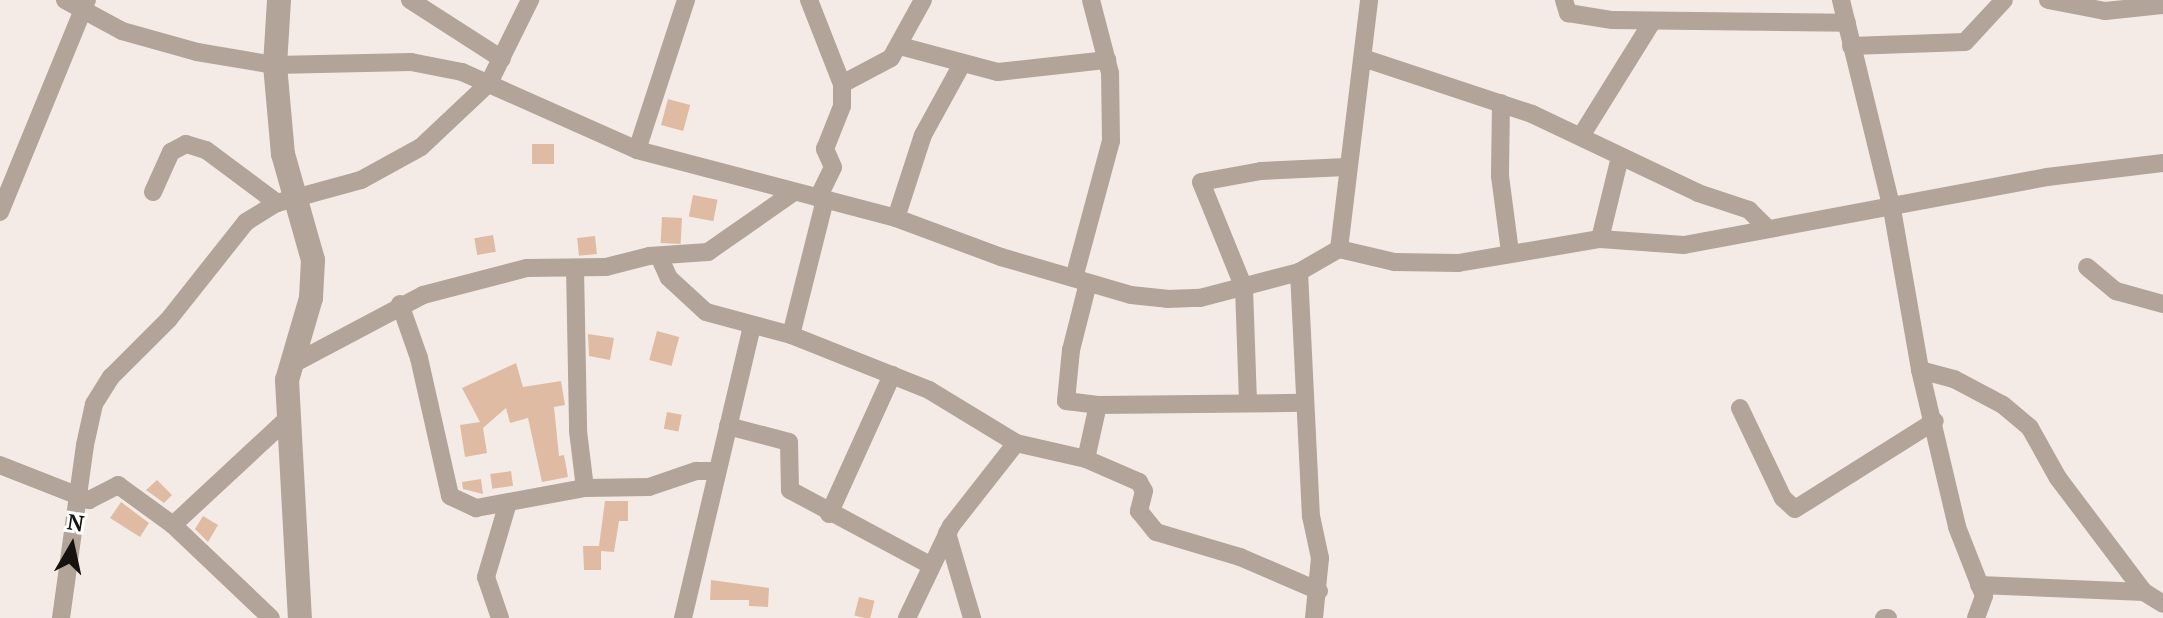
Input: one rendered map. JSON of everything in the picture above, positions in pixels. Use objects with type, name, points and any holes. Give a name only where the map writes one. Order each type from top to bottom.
[{"type":"street","points":[[65,0],[85,6],[149,41],[275,65],[411,62],[489,83],[637,150],[791,194],[896,218],[1081,280],[1167,299],[1244,288],[1299,272],[1339,249],[1407,263],[1458,263],[1600,239],[1684,245],[1767,228],[1892,209],[2047,177],[2163,163]]},
{"type":"street","points":[[279,0],[275,65],[286,201],[313,260],[311,298],[291,365],[288,418],[300,618]]},
{"type":"street","points":[[410,0],[502,59]]},
{"type":"street","points":[[61,618],[85,445],[101,391],[177,310],[226,243],[286,201],[361,180],[421,147],[489,83],[530,0]]},
{"type":"street","points":[[637,150],[686,0]]},
{"type":"street","points":[[791,335],[822,199],[833,167],[825,149],[842,106],[842,84],[809,0]]},
{"type":"street","points":[[842,84],[891,58],[923,0]]},
{"type":"street","points":[[1091,0],[1107,60],[1112,104],[1108,165],[1081,280],[1064,394],[1074,405],[1304,403]]},
{"type":"street","points":[[1564,0],[1568,13],[1578,16],[1652,22],[1847,23]]},
{"type":"street","points":[[1841,0],[1892,209],[1920,370],[1935,421],[1957,527],[1984,602],[1976,618]]},
{"type":"street","points":[[1851,46],[1965,42],[2004,0]]},
{"type":"street","points":[[2048,0],[2105,11],[2163,5]]},
{"type":"street","points":[[1339,249],[1346,167],[1363,58],[1363,1]]},
{"type":"street","points":[[0,212],[85,6]]},
{"type":"street","points":[[1581,136],[1652,22]]},
{"type":"street","points":[[900,46],[961,66],[998,72],[1107,60]]},
{"type":"street","points":[[1363,58],[1501,103],[1581,136],[1620,157],[1749,210],[1767,228]]},
{"type":"street","points":[[896,218],[923,135],[961,66]]},
{"type":"street","points":[[1501,103],[1500,176],[1510,252]]},
{"type":"street","points":[[153,192],[171,152],[186,144],[206,150],[286,201]]},
{"type":"street","points":[[1600,239],[1620,157]]},
{"type":"street","points":[[1248,402],[1244,288],[1201,182],[1261,171],[1346,167]]},
{"type":"street","points":[[291,365],[400,304],[527,268],[575,268],[708,252],[791,194]]},
{"type":"street","points":[[659,256],[669,278],[706,312],[752,327],[791,335],[892,375],[956,405],[1016,443],[1086,459],[1139,482],[1144,491],[1142,521],[1156,532],[1240,557],[1319,591]]},
{"type":"street","points":[[2087,267],[2116,291],[2163,304]]},
{"type":"street","points":[[575,268],[578,431],[585,488]]},
{"type":"street","points":[[1299,272],[1304,403],[1319,591],[1314,618]]},
{"type":"street","points":[[400,304],[419,358],[450,496],[476,508],[507,506],[585,488],[649,487],[696,471],[716,471]]},
{"type":"street","points":[[683,618],[752,327]]},
{"type":"street","points":[[1920,370],[1954,379],[2003,405],[2030,428],[2058,478],[2144,592],[2163,604]]},
{"type":"street","points":[[829,514],[892,375]]},
{"type":"street","points":[[1086,459],[1098,405]]},
{"type":"street","points":[[1740,408],[1783,498],[1795,509],[1935,421]]},
{"type":"street","points":[[173,525],[288,418]]},
{"type":"street","points":[[728,426],[789,442],[790,490],[829,514],[930,565]]},
{"type":"street","points":[[907,618],[947,533],[1016,443]]},
{"type":"street","points":[[0,465],[78,495],[98,499],[116,484],[173,525],[258,615]]},
{"type":"street","points":[[500,618],[486,577],[507,506]]},
{"type":"street","points":[[947,533],[972,618]]},
{"type":"street","points":[[1979,585],[2144,592]]},
{"type":"building","points":[[668,99],[690,105],[683,131],[661,125]]},
{"type":"building","points":[[532,144],[554,144],[554,164],[532,164]]},
{"type":"building","points":[[693,195],[718,200],[713,221],[689,217]]},
{"type":"building","points":[[662,217],[682,218],[681,244],[661,243]]},
{"type":"building","points":[[493,235],[496,252],[477,255],[474,238]]},
{"type":"building","points":[[595,236],[597,254],[579,256],[577,238]]},
{"type":"building","points":[[657,331],[679,337],[671,366],[649,360]]},
{"type":"building","points":[[588,334],[614,338],[610,360],[589,356]]},
{"type":"building","points":[[516,363],[523,387],[561,381],[565,405],[554,407],[559,456],[564,455],[568,477],[542,482],[528,418],[510,423],[506,408],[483,428],[487,453],[465,457],[460,425],[480,422],[462,388]]},
{"type":"building","points":[[667,412],[682,415],[678,432],[664,429]]},
{"type":"building","points":[[511,471],[513,486],[492,489],[490,474]]},
{"type":"building","points":[[481,479],[483,494],[463,489],[462,482]]},
{"type":"building","points":[[157,480],[172,495],[164,503],[146,490]]},
{"type":"building","points":[[605,501],[628,501],[628,521],[619,521],[614,552],[601,551],[601,570],[584,570],[583,546],[599,546]]},
{"type":"building","points":[[121,502],[149,523],[140,537],[110,518]]},
{"type":"building","points":[[203,516],[218,525],[208,542],[195,529]]},
{"type":"building","points":[[711,580],[769,588],[768,607],[749,606],[749,600],[710,600]]},
{"type":"building","points":[[859,597],[875,601],[870,618],[854,615]]}]
